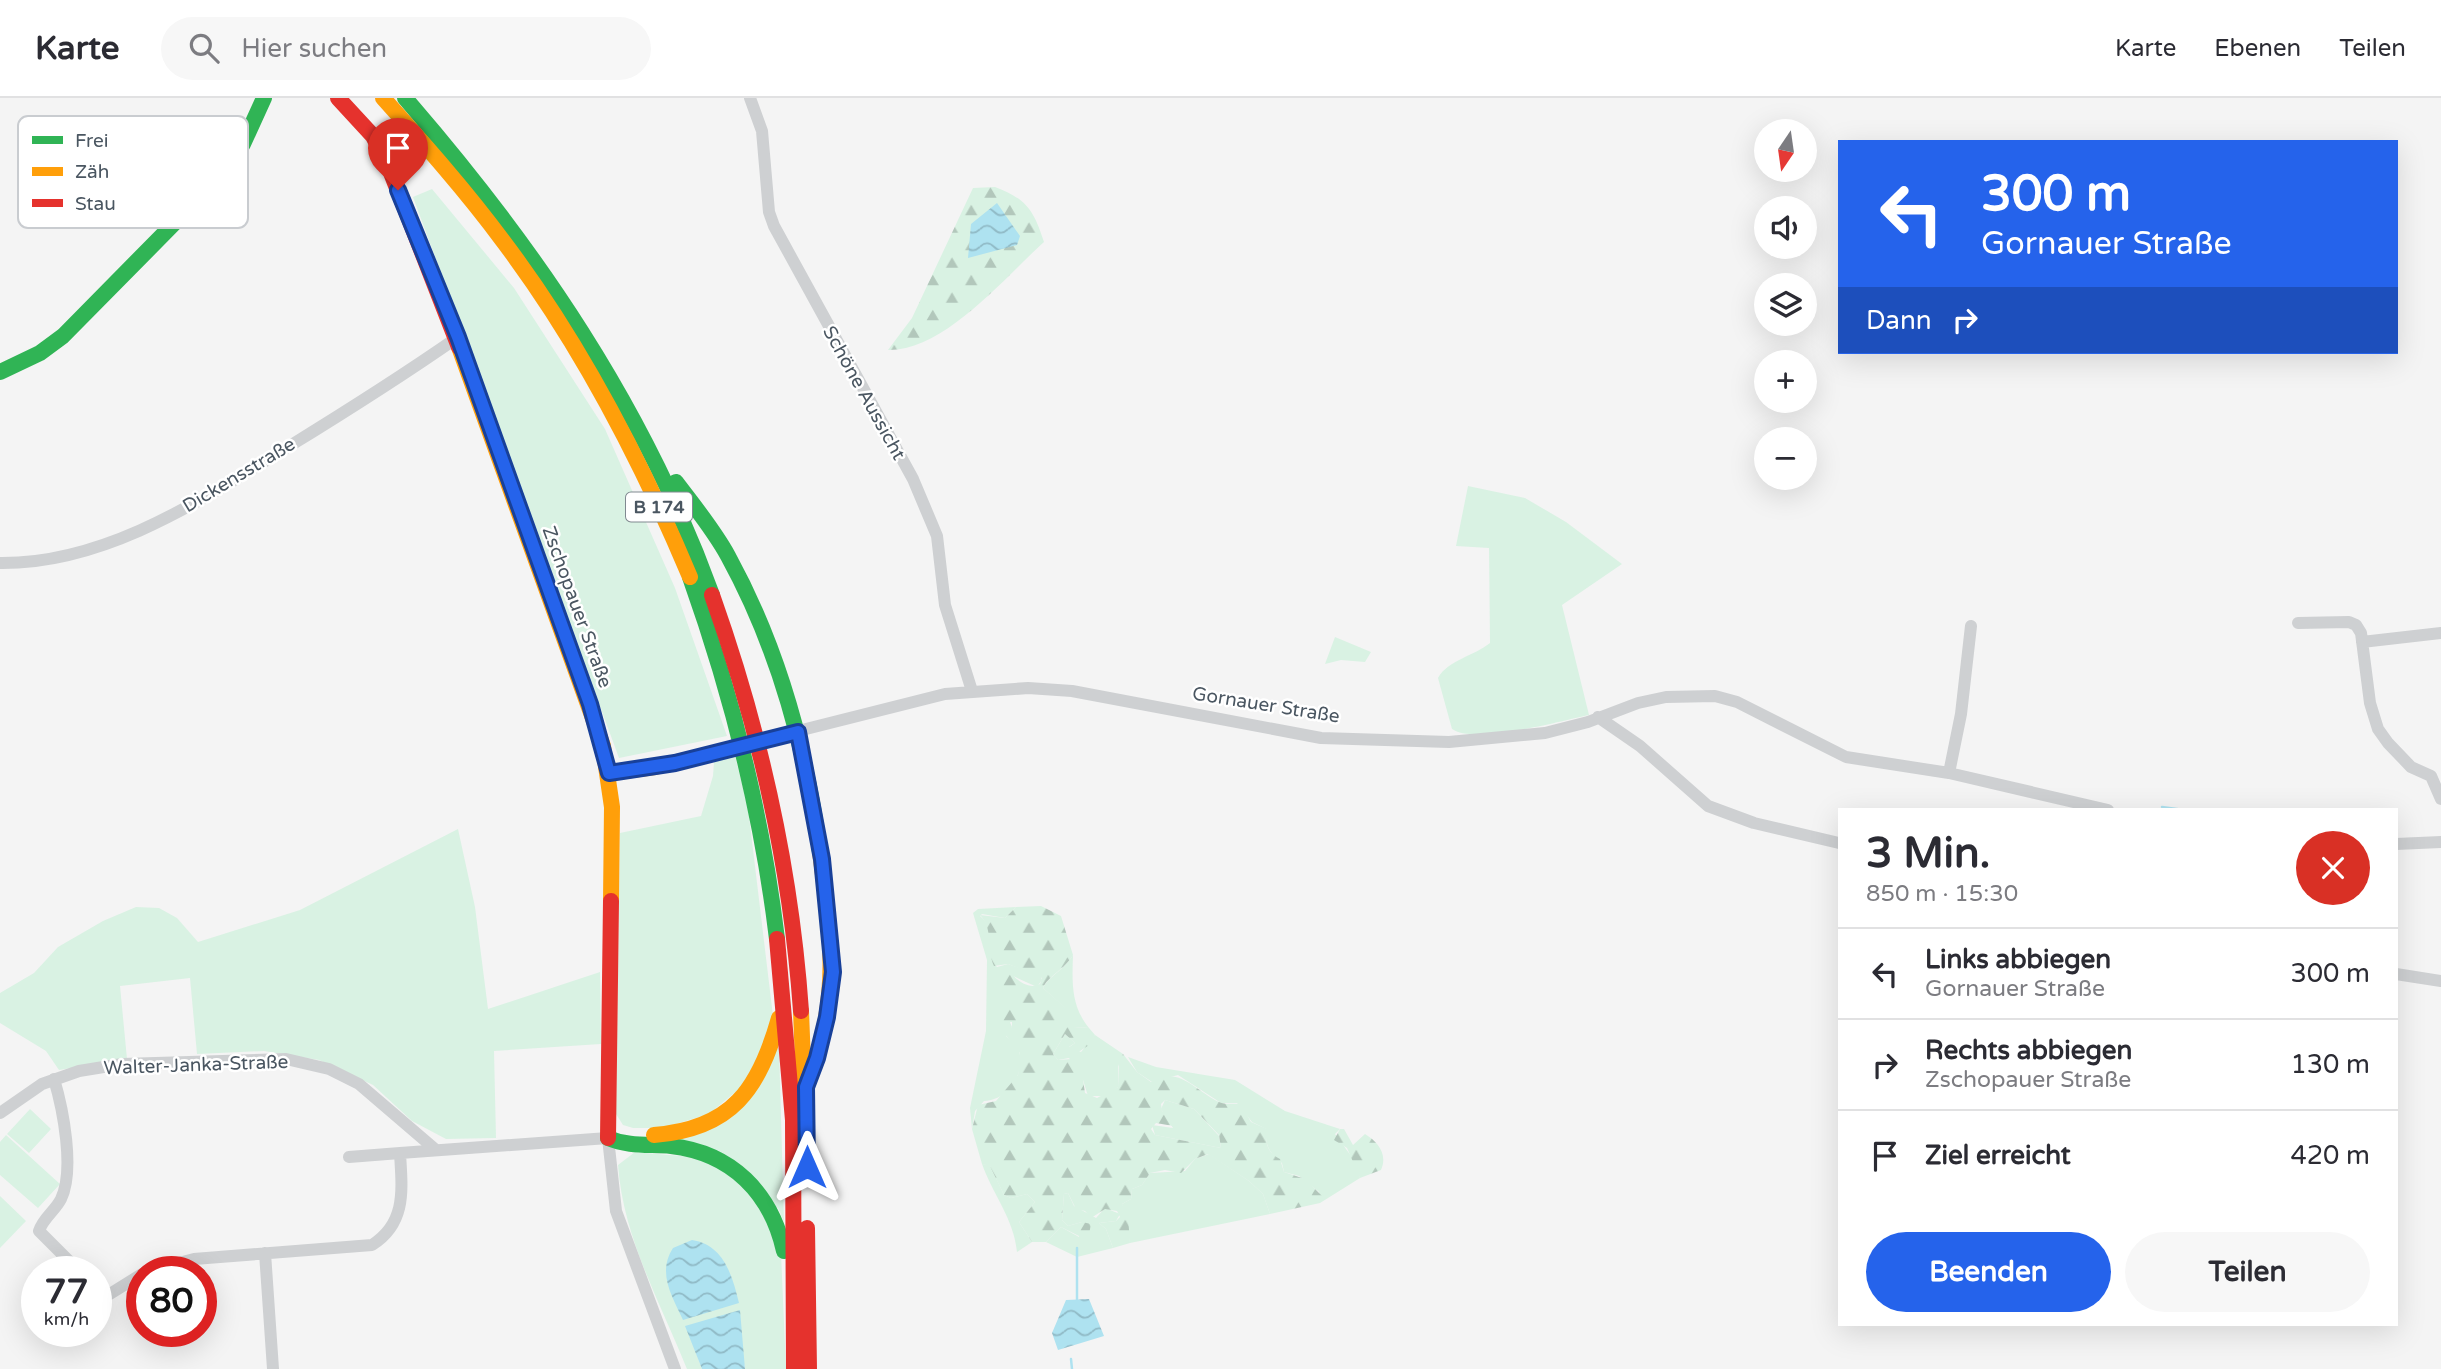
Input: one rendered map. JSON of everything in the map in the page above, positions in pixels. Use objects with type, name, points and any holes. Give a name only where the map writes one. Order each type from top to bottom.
[{"type":"main road","points":[[248,132],[257,118],[264,98]]},
{"type":"main road","name":"Zschopauer Straße","points":[[338,98],[362,121],[388,165],[458,337],[590,704],[609,773],[612,837],[608,1138]]},
{"type":"main road","name":"B 174","points":[[383,98],[455,179],[541,294],[611,411],[663,515],[710,636],[746,754],[769,879],[788,1037],[792,1142],[791,1274],[794,1369]]},
{"type":"main road","name":"B 174","points":[[405,98],[484,189],[539,263],[602,362],[653,458],[690,538],[723,624],[767,774],[793,916],[806,1087],[808,1369]]},
{"type":"main road","points":[[0,372],[49,347],[73,328],[168,228]]},
{"type":"main road","points":[[653,458],[676,482],[728,556],[762,630],[798,732],[822,859],[833,972],[827,1017],[817,1058],[806,1087]]},
{"type":"main road","name":"Gornauer Straße","points":[[609,773],[655,767],[798,732]]},
{"type":"main road","points":[[608,1138],[682,1132],[701,1126],[729,1110],[750,1090],[765,1068],[783,1002]]},
{"type":"main road","points":[[608,1138],[622,1145],[671,1146],[698,1150],[720,1159],[743,1174],[772,1210],[791,1274]]},
{"type":"street","name":"Schöne Aussicht","points":[[750,98],[762,131],[769,212],[774,226],[913,479],[933,522],[940,552],[945,604],[972,691]]},
{"type":"street","name":"Dickensstraße","points":[[0,563],[36,561],[80,551],[167,517],[387,386],[458,337]]},
{"type":"street","points":[[2298,623],[2351,622],[2357,627],[2362,642],[2370,703],[2378,729],[2412,767],[2431,776],[2438,784],[2441,799]]},
{"type":"street","points":[[1949,773],[1961,714],[1971,626]]},
{"type":"street","points":[[2362,642],[2441,633]]},
{"type":"street","name":"Gornauer Straße","points":[[798,732],[945,694],[1028,688],[1072,691],[1321,738],[1412,742],[1513,738],[1576,725],[1652,700],[1715,696],[1737,702],[1846,757],[1949,773],[2099,808]]},
{"type":"street","points":[[1598,717],[1640,746],[1709,806],[1754,823],[1838,843]]},
{"type":"street","points":[[2398,844],[2441,842]]},
{"type":"street","points":[[2398,974],[2441,981]]},
{"type":"street","name":"Walter-Janka-Straße","points":[[0,1113],[33,1089],[54,1079],[122,1064],[272,1059],[300,1061],[329,1069],[359,1084],[436,1150]]},
{"type":"street","points":[[54,1079],[64,1127],[65,1189],[58,1206],[39,1231],[64,1256]]},
{"type":"street","points":[[349,1157],[608,1138]]},
{"type":"street","name":"Zschopauer Straße","points":[[608,1138],[616,1211],[674,1369]]},
{"type":"street","points":[[217,1256],[362,1248],[378,1241],[392,1227],[400,1211],[400,1153]]},
{"type":"street","points":[[265,1253],[273,1369]]},
{"type":"green space","points":[[995,187],[1015,196],[1028,207],[1044,242],[992,292],[951,326],[930,339],[909,347],[888,350],[912,318],[973,188]]},
{"type":"green space","points":[[432,189],[514,288],[605,429],[675,588],[727,736],[619,758],[413,197]]},
{"type":"green space","points":[[1468,486],[1525,498],[1566,522],[1622,564],[1562,605],[1589,715],[1498,733],[1463,733],[1452,729],[1438,678],[1455,662],[1490,643],[1489,548],[1456,546]]},
{"type":"green space","points":[[1335,637],[1371,652],[1365,662],[1341,660],[1325,664]]},
{"type":"green space","points":[[735,756],[748,808],[773,1016],[751,1079],[709,1114],[663,1128],[633,1128],[623,1125],[616,1114],[620,833],[701,816],[713,776],[714,762]]},
{"type":"green space","points":[[458,829],[475,907],[488,1009],[600,972],[601,1044],[494,1051],[496,1138],[446,1139],[412,1121],[373,1085],[319,1060],[264,1051],[197,1054],[190,978],[120,986],[127,1059],[59,1070],[46,1051],[0,1023],[0,993],[34,973],[58,947],[103,921],[136,907],[159,908],[177,918],[198,942],[300,910]]},
{"type":"green space","points":[[1041,906],[1061,916],[1073,955],[1043,988],[1076,1017],[1074,1027],[1089,1028],[1095,1035],[1089,1045],[1074,1055],[1068,1048],[1075,1043],[1065,1034],[1053,1054],[1058,1060],[1072,1059],[1082,1073],[1085,1093],[1097,1098],[1118,1087],[1119,1060],[1123,1054],[1137,1072],[1151,1082],[1170,1076],[1186,1081],[1219,1102],[1241,1104],[1251,1122],[1267,1129],[1268,1147],[1280,1159],[1284,1172],[1305,1179],[1322,1196],[1320,1203],[1270,1214],[1263,1194],[1249,1181],[1208,1154],[1195,1159],[1181,1173],[1165,1170],[1150,1173],[1142,1185],[1132,1189],[1131,1199],[1122,1204],[1128,1217],[1130,1243],[1113,1248],[1106,1229],[1099,1223],[1116,1221],[1120,1217],[1117,1211],[1105,1209],[1091,1218],[1085,1211],[1076,1209],[1068,1193],[1064,1194],[1062,1220],[1068,1226],[1082,1222],[1091,1224],[1089,1234],[1083,1238],[1061,1227],[1046,1242],[1032,1242],[1019,1222],[1035,1202],[1027,1194],[1011,1198],[1004,1195],[990,1166],[982,1164],[972,1129],[978,1105],[996,1101],[1018,1075],[1020,1053],[1004,1033],[1012,1027],[1012,1022],[1002,1023],[998,1020],[1004,975],[1011,972],[1016,979],[1032,986],[1040,984],[1042,978],[1008,964],[994,966],[987,927],[980,915],[1005,918],[1016,907]],"holes":[[[1165,1100],[1194,1109],[1219,1135],[1221,1148],[1155,1135],[1151,1129],[1156,1123],[1179,1127],[1173,1116],[1162,1111],[1161,1104]]]},
{"type":"green space","points":[[1016,907],[1005,918],[982,914],[980,916],[988,926],[993,963],[997,967],[1008,964],[1040,975],[1042,980],[1037,987],[1013,976],[1009,1020],[1012,1027],[1006,1036],[1018,1047],[1018,1074],[1009,1090],[1002,1096],[984,1101],[975,1111],[972,1129],[970,1108],[986,1031],[987,960],[973,913],[978,909]]},
{"type":"green space","points":[[1073,955],[1076,1003],[1089,1028],[1074,1027],[1065,1008],[1043,988]]},
{"type":"green space","points":[[1065,1034],[1075,1043],[1069,1047],[1081,1052],[1095,1035],[1123,1054],[1118,1067],[1118,1087],[1106,1096],[1088,1096],[1083,1080],[1069,1058],[1058,1060],[1053,1054]]},
{"type":"green space","points":[[779,1047],[784,1222],[778,1208],[673,1138],[694,1135]]},
{"type":"green space","points":[[1128,1057],[1156,1067],[1235,1080],[1285,1111],[1340,1129],[1335,1134],[1357,1164],[1360,1178],[1320,1203],[1319,1192],[1299,1176],[1284,1172],[1282,1163],[1269,1148],[1266,1129],[1252,1122],[1237,1103],[1221,1103],[1178,1075],[1152,1082],[1137,1072]]},
{"type":"green space","points":[[1165,1100],[1194,1109],[1219,1136],[1221,1148],[1155,1135],[1152,1125],[1173,1128],[1161,1109]]},
{"type":"green space","points":[[30,1109],[51,1129],[29,1153],[7,1134]]},
{"type":"green space","points":[[1340,1129],[1344,1129],[1353,1145],[1365,1134],[1374,1141],[1382,1154],[1381,1170],[1360,1178],[1347,1148],[1334,1140]]},
{"type":"green space","points":[[6,1135],[60,1184],[38,1208],[0,1175],[0,1142]]},
{"type":"green space","points":[[635,1152],[704,1158],[752,1192],[781,1253],[786,1369],[745,1369],[745,1365],[686,1326],[702,1369],[687,1369],[644,1269],[627,1218],[618,1165]]},
{"type":"green space","points":[[1209,1154],[1249,1181],[1263,1194],[1270,1214],[1130,1243],[1122,1204],[1131,1199],[1132,1189],[1142,1185],[1150,1173],[1185,1171],[1195,1159]]},
{"type":"green space","points":[[982,1164],[990,1165],[1004,1195],[1011,1198],[1027,1194],[1035,1202],[1019,1222],[1032,1242],[1017,1252],[1008,1218]]},
{"type":"green space","points":[[1068,1193],[1074,1206],[1096,1218],[1105,1208],[1120,1214],[1116,1221],[1099,1223],[1106,1229],[1113,1248],[1077,1257],[1046,1242],[1061,1227],[1079,1237],[1082,1222],[1068,1226],[1062,1220],[1064,1194]]},
{"type":"green space","points":[[0,1196],[26,1221],[0,1248]]},
{"type":"water","points":[[997,203],[1020,236],[1017,245],[968,258],[971,224]]},
{"type":"water","points":[[692,1240],[712,1248],[725,1263],[739,1303],[683,1320],[668,1284],[666,1266],[673,1248]]},
{"type":"water","points":[[1089,1299],[1104,1336],[1058,1350],[1052,1333],[1066,1300]]},
{"type":"water","points":[[740,1310],[745,1369],[702,1369],[685,1326]]},
{"type":"waterway","points":[[2162,807],[2169,808]]},
{"type":"waterway","points":[[1077,1248],[1077,1300]]},
{"type":"waterway","points":[[1071,1359],[1072,1369]]},
{"type":"traffic: fast","points":[[248,133],[264,98]]},
{"type":"traffic: fast","points":[[405,98],[498,212],[582,332],[654,459],[685,526],[712,595]]},
{"type":"traffic: fast","points":[[0,372],[40,353],[63,336],[170,228]]},
{"type":"traffic: fast","points":[[676,482],[722,546],[762,626],[788,700],[798,738],[820,852]]},
{"type":"traffic: fast","points":[[690,577],[744,755],[763,846],[777,939]]},
{"type":"traffic: fast","points":[[728,750],[774,738]]},
{"type":"traffic: fast","points":[[608,1138],[631,1144],[693,1150],[730,1167],[746,1179],[759,1194],[778,1230],[784,1251]]},
{"type":"traffic: slow","points":[[383,98],[489,222],[558,320],[607,403],[651,489],[690,577]]},
{"type":"traffic: slow","points":[[459,347],[603,746],[612,807],[611,901]]},
{"type":"traffic: slow","points":[[609,773],[655,767],[728,750]]},
{"type":"traffic: slow","points":[[811,1075],[820,1046],[829,991],[830,937],[820,852]]},
{"type":"traffic: slow","points":[[801,1011],[807,1167]]},
{"type":"traffic: slow","points":[[654,1135],[704,1124],[723,1114],[738,1101],[762,1065],[779,1018]]},
{"type":"traffic: jam","points":[[338,98],[373,136],[388,165],[459,347]]},
{"type":"traffic: jam","points":[[712,595],[745,697],[771,800],[790,905],[801,1011]]},
{"type":"traffic: jam","points":[[608,1138],[611,901]]},
{"type":"traffic: jam","points":[[777,939],[793,1120],[794,1369]]},
{"type":"traffic: jam","points":[[807,1228],[809,1369]]},
{"type":"route","points":[[398,190],[458,337],[590,704],[609,773],[675,763],[798,732],[822,859],[833,972],[827,1017],[817,1058],[806,1087],[807,1167]]}]
